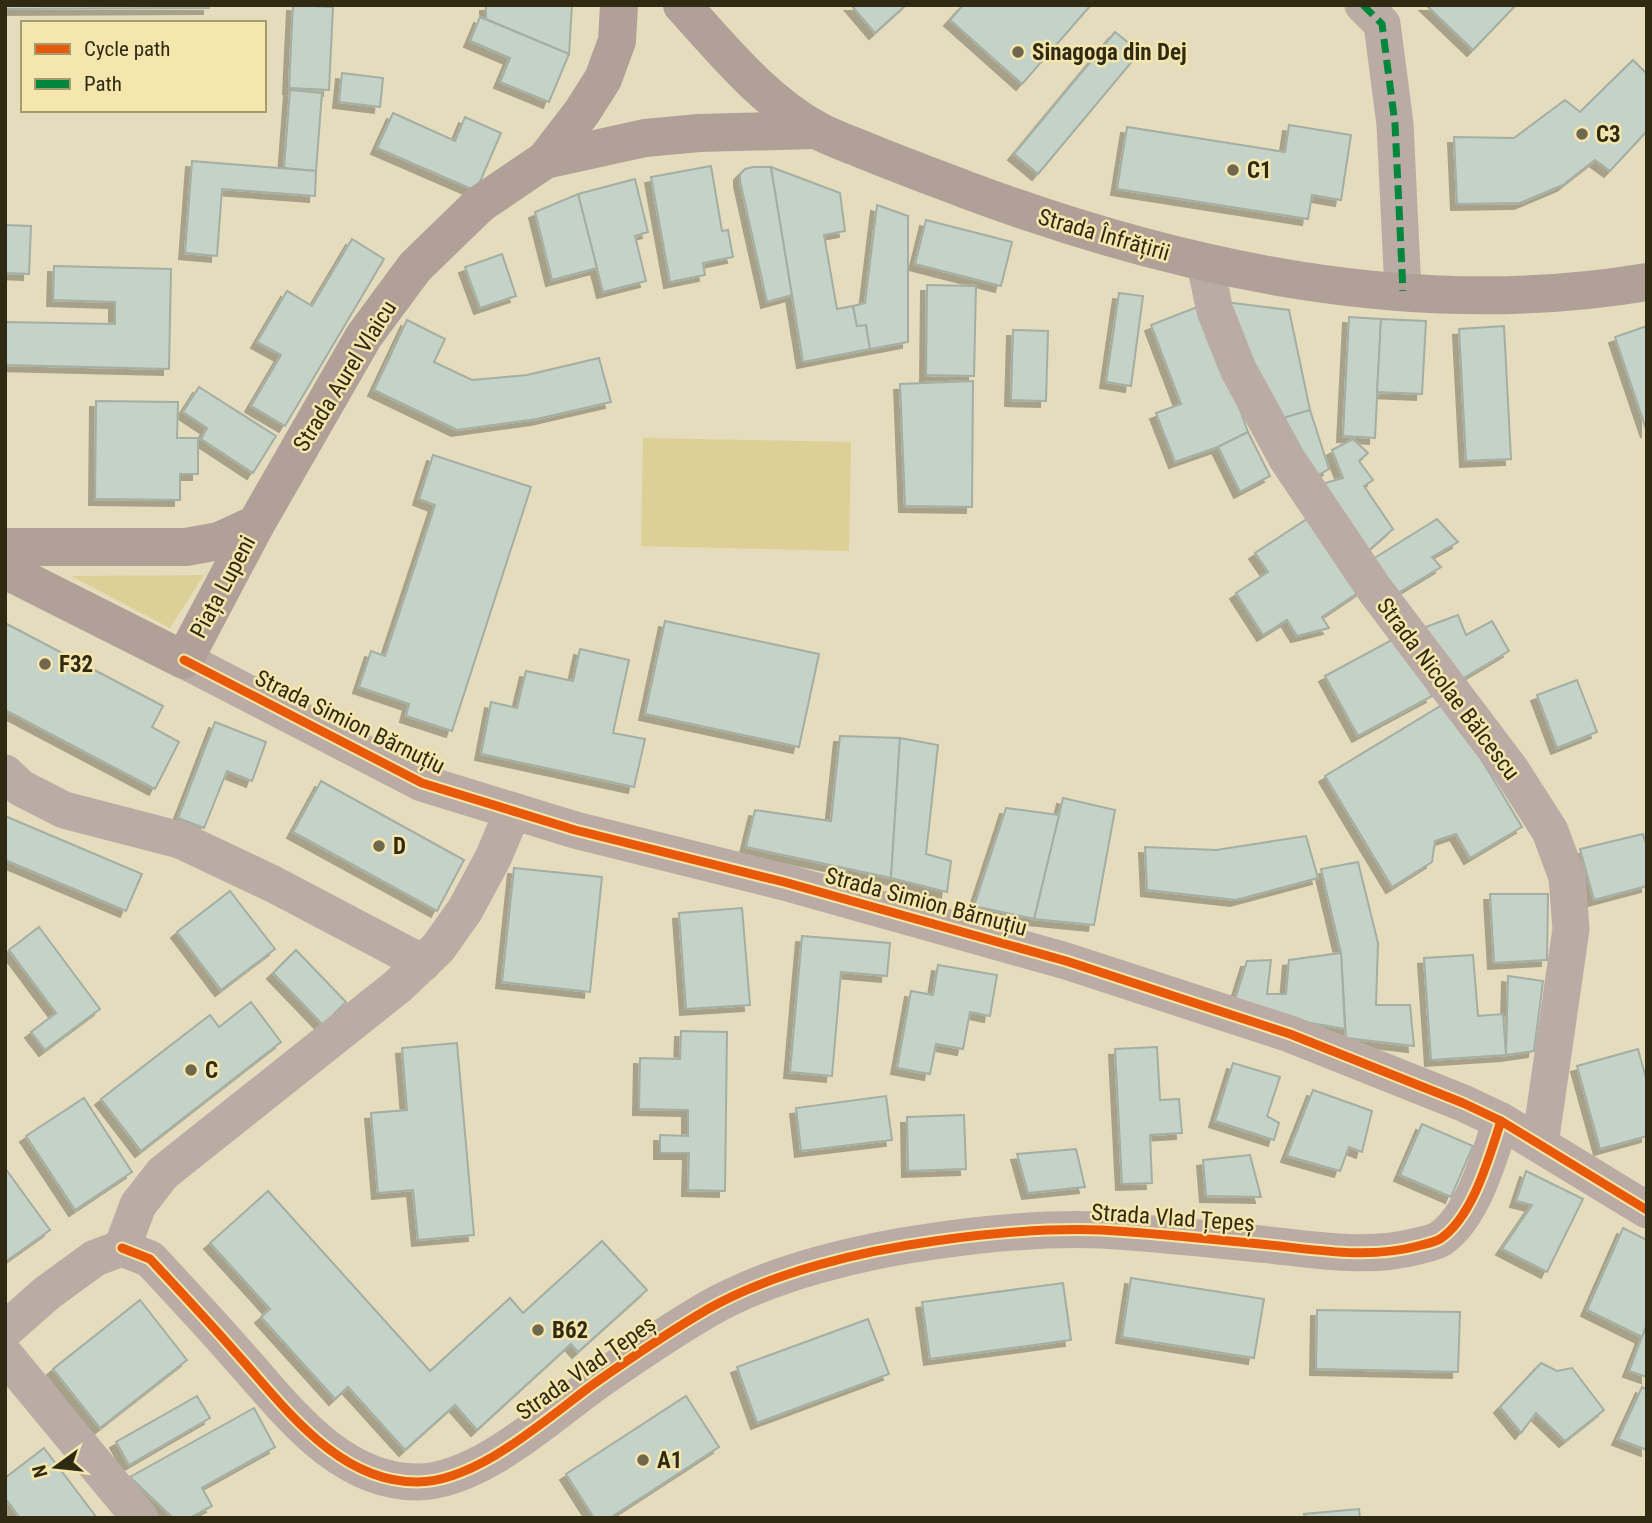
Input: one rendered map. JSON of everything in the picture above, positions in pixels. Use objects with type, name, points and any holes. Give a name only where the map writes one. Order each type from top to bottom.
[{"type":"main road","points":[[545,160],[582,112],[603,79],[617,41],[619,5]]},
{"type":"main road","points":[[682,5],[772,99],[817,130]]},
{"type":"main road","points":[[545,160],[645,138],[699,133],[817,130]]},
{"type":"main road","name":"Strada Înfrățirii","points":[[817,130],[909,169],[1030,214],[1205,264],[1325,286],[1480,297],[1531,296],[1647,282]]},
{"type":"main road","name":"Strada Aurel Vlaicu","points":[[256,524],[364,336],[415,267],[480,204],[545,160]]},
{"type":"main road","name":"Piața Lupeni","points":[[5,547],[186,547],[219,541],[256,524]]},
{"type":"main road","name":"Piața Lupeni","points":[[5,570],[184,660],[256,524]]},
{"type":"street","points":[[1372,15],[1395,124],[1403,291]]},
{"type":"street","name":"Strada Nicolae Bălcescu","points":[[1205,264],[1215,311],[1238,369],[1287,459],[1375,590],[1511,770],[1550,831],[1567,877],[1571,929],[1540,1144]]},
{"type":"street","name":"Strada Simion Bărnuțiu","points":[[184,660],[422,783],[575,830],[783,882],[1066,961],[1290,1034],[1463,1103],[1501,1121],[1647,1210]]},
{"type":"street","points":[[5,774],[21,788],[64,810],[180,840],[273,884],[423,963]]},
{"type":"street","points":[[5,1330],[47,1293],[95,1258],[122,1248],[138,1205],[163,1173],[398,986],[438,948],[465,910],[493,858],[513,811]]},
{"type":"street","name":"Strada Vlad Țepeș","points":[[122,1248],[150,1259],[296,1420],[326,1448],[353,1466],[384,1478],[419,1482],[453,1475],[490,1458],[541,1426],[594,1384],[665,1335],[713,1306],[783,1276],[863,1253],[995,1233],[1099,1230],[1354,1254],[1400,1251],[1437,1241],[1457,1224],[1466,1210],[1487,1163],[1501,1121]]},
{"type":"street","points":[[5,1355],[139,1518]]},
{"type":"shaded area","points":[[643,438],[851,442],[849,551],[641,546]]},
{"type":"shaded area","points":[[204,575],[170,628],[71,576]]},
{"type":"building","points":[[5,5],[209,5],[209,8],[5,9]]},
{"type":"building","points":[[293,5],[333,7],[329,90],[289,88]]},
{"type":"building","points":[[486,5],[572,5],[569,54],[486,19]]},
{"type":"building","points":[[851,5],[906,5],[875,33]]},
{"type":"building","name":"Sinagoga din Dej","points":[[963,5],[1091,5],[1022,84],[950,20]]},
{"type":"building","points":[[1426,5],[1516,5],[1473,50]]},
{"type":"building","points":[[480,17],[569,54],[549,102],[500,82],[510,58],[470,41]]},
{"type":"building","points":[[1115,32],[1140,52],[1038,174],[1014,154]]},
{"type":"building","name":"C3","points":[[1633,60],[1647,74],[1647,131],[1610,171],[1595,160],[1563,185],[1520,203],[1457,204],[1454,137],[1514,138],[1565,100],[1580,112]]},
{"type":"building","points":[[342,73],[383,78],[380,107],[339,102]]},
{"type":"building","points":[[290,90],[322,93],[316,171],[284,168]]},
{"type":"building","points":[[393,113],[455,141],[465,117],[501,133],[476,191],[377,148]]},
{"type":"building","name":"C1","points":[[1289,125],[1351,135],[1341,200],[1312,195],[1308,219],[1117,189],[1127,127],[1285,152]]},
{"type":"building","points":[[192,161],[316,171],[315,196],[222,189],[217,256],[185,253]]},
{"type":"building","points":[[711,166],[722,231],[728,230],[733,257],[703,263],[705,275],[670,282],[651,177]]},
{"type":"building","points":[[753,167],[771,167],[792,295],[767,302],[740,181],[740,174]]},
{"type":"building","points":[[771,167],[840,193],[845,231],[824,235],[837,309],[853,306],[857,326],[866,325],[870,349],[803,362]]},
{"type":"building","points":[[635,179],[648,232],[635,236],[646,281],[603,292],[578,194]]},
{"type":"building","points":[[578,194],[597,268],[552,280],[535,212]]},
{"type":"building","points":[[877,205],[908,216],[908,342],[870,349],[866,325],[857,326],[853,306],[865,303]]},
{"type":"building","points":[[926,220],[1012,242],[1001,286],[915,264]]},
{"type":"building","points":[[5,225],[31,226],[29,274],[5,273]]},
{"type":"building","points":[[352,239],[384,259],[285,426],[251,406],[281,355],[257,342],[287,291],[312,306]]},
{"type":"building","points":[[502,254],[516,296],[480,308],[465,267]]},
{"type":"building","points":[[54,266],[171,269],[169,369],[5,365],[5,322],[115,324],[115,302],[53,300]]},
{"type":"building","points":[[927,285],[976,286],[974,376],[926,375]]},
{"type":"building","points":[[1119,293],[1143,296],[1131,386],[1106,382]]},
{"type":"building","points":[[1225,302],[1289,310],[1310,410],[1273,421]]},
{"type":"building","points":[[1202,305],[1248,432],[1218,447],[1175,462],[1156,413],[1181,404],[1151,325]]},
{"type":"building","points":[[1349,317],[1381,319],[1375,438],[1343,436]]},
{"type":"building","points":[[1381,319],[1426,321],[1422,394],[1377,392]]},
{"type":"building","points":[[407,320],[445,339],[434,362],[472,380],[527,375],[599,358],[611,402],[537,419],[457,430],[374,390]]},
{"type":"building","points":[[1504,326],[1511,459],[1466,461],[1459,329]]},
{"type":"building","points":[[1647,326],[1647,432],[1615,337]]},
{"type":"building","points":[[1013,330],[1048,331],[1046,401],[1011,400]]},
{"type":"building","points":[[973,381],[972,507],[905,506],[900,384]]},
{"type":"building","points":[[199,387],[276,436],[253,473],[201,439],[207,428],[183,412]]},
{"type":"building","points":[[96,401],[178,402],[177,438],[198,438],[198,474],[180,474],[180,500],[95,499]]},
{"type":"building","points":[[1310,410],[1329,469],[1311,479],[1273,421]]},
{"type":"building","points":[[1248,432],[1270,476],[1240,492],[1218,447]]},
{"type":"building","points":[[1353,439],[1368,453],[1359,461],[1373,480],[1364,486],[1393,529],[1366,553],[1318,485],[1343,478],[1332,450]]},
{"type":"building","points":[[433,455],[531,487],[452,731],[406,716],[409,704],[359,687],[371,651],[385,656],[435,505],[419,499]]},
{"type":"building","points":[[1313,515],[1362,590],[1322,617],[1329,628],[1297,636],[1287,620],[1263,635],[1236,593],[1268,572],[1255,553]]},
{"type":"building","points":[[1437,519],[1458,542],[1432,557],[1441,567],[1398,593],[1373,559]]},
{"type":"building","points":[[1458,615],[1466,635],[1492,621],[1509,651],[1462,679],[1423,628]]},
{"type":"building","points":[[665,621],[819,654],[799,747],[645,714]]},
{"type":"building","name":"F32","points":[[5,623],[163,706],[152,727],[179,742],[155,789],[5,710]]},
{"type":"building","points":[[1399,636],[1432,696],[1358,736],[1325,676]]},
{"type":"building","points":[[580,649],[629,660],[613,733],[645,739],[634,787],[481,754],[491,702],[517,708],[526,671],[573,681]]},
{"type":"building","points":[[1577,680],[1597,732],[1557,748],[1537,695]]},
{"type":"building","points":[[1447,702],[1522,827],[1470,858],[1456,834],[1435,841],[1432,862],[1392,887],[1325,776]]},
{"type":"building","points":[[215,722],[266,742],[252,781],[227,771],[204,828],[178,818]]},
{"type":"building","points":[[840,736],[900,738],[891,878],[746,847],[755,810],[831,821]]},
{"type":"building","points":[[900,738],[938,745],[926,854],[951,861],[947,892],[891,878]]},
{"type":"building","name":"D","points":[[321,781],[464,860],[437,911],[293,832]]},
{"type":"building","points":[[1063,798],[1115,810],[1094,925],[1034,919]]},
{"type":"building","points":[[1006,808],[1059,815],[1034,919],[974,906]]},
{"type":"building","points":[[5,816],[142,874],[126,911],[5,860]]},
{"type":"building","points":[[1643,834],[1647,847],[1647,886],[1594,900],[1580,849]]},
{"type":"building","points":[[1306,836],[1318,878],[1236,900],[1147,890],[1145,847],[1216,850]]},
{"type":"building","points":[[1358,862],[1378,943],[1376,1005],[1410,1005],[1414,1046],[1346,1038],[1341,953],[1321,869]]},
{"type":"building","points":[[514,868],[602,877],[590,992],[502,982]]},
{"type":"building","points":[[230,891],[275,949],[221,990],[177,932]]},
{"type":"building","points":[[1490,894],[1548,894],[1547,960],[1494,963]]},
{"type":"building","points":[[742,908],[750,1005],[686,1009],[679,913]]},
{"type":"building","points":[[39,927],[100,1009],[45,1050],[31,1032],[56,1013],[9,950]]},
{"type":"building","points":[[802,936],[890,943],[887,976],[841,972],[832,1076],[790,1072]]},
{"type":"building","points":[[296,950],[346,1002],[323,1025],[273,973]]},
{"type":"building","points":[[1341,953],[1345,1029],[1232,1009],[1247,961],[1271,960],[1267,994],[1286,994],[1289,960]]},
{"type":"building","points":[[1473,955],[1478,1016],[1503,1014],[1506,1055],[1431,1060],[1424,958]]},
{"type":"building","points":[[938,965],[997,975],[990,1016],[970,1012],[963,1049],[936,1044],[930,1074],[897,1068],[911,991],[933,995]]},
{"type":"building","points":[[1508,976],[1543,981],[1534,1051],[1506,1055]]},
{"type":"building","name":"C","points":[[251,1002],[281,1042],[141,1151],[101,1099],[210,1015],[219,1027]]},
{"type":"building","points":[[681,1031],[727,1032],[725,1191],[688,1190],[689,1153],[660,1153],[660,1135],[688,1136],[688,1110],[639,1109],[640,1058],[680,1059]]},
{"type":"building","points":[[457,1043],[474,1235],[418,1240],[413,1190],[378,1193],[371,1113],[407,1110],[402,1048]]},
{"type":"building","points":[[1157,1047],[1160,1100],[1179,1099],[1182,1133],[1150,1135],[1152,1183],[1122,1184],[1115,1049]]},
{"type":"building","points":[[1638,1049],[1647,1082],[1647,1136],[1600,1149],[1577,1066]]},
{"type":"building","points":[[1233,1063],[1280,1077],[1267,1116],[1279,1123],[1274,1140],[1215,1121]]},
{"type":"building","points":[[1313,1090],[1372,1111],[1362,1152],[1349,1147],[1340,1171],[1287,1156]]},
{"type":"building","points":[[886,1096],[892,1140],[801,1151],[796,1108]]},
{"type":"building","points":[[84,1098],[132,1172],[75,1210],[26,1136]]},
{"type":"building","points":[[964,1115],[966,1169],[908,1171],[907,1117]]},
{"type":"building","points":[[1422,1124],[1473,1146],[1451,1197],[1400,1175]]},
{"type":"building","points":[[1076,1149],[1085,1187],[1028,1193],[1017,1154]]},
{"type":"building","points":[[1250,1155],[1261,1197],[1206,1196],[1203,1160]]},
{"type":"building","points":[[5,1168],[50,1230],[5,1262]]},
{"type":"building","points":[[1526,1171],[1583,1199],[1547,1272],[1502,1249],[1532,1205],[1516,1201]]},
{"type":"building","name":"B62","points":[[268,1191],[430,1371],[510,1298],[523,1313],[602,1241],[647,1290],[578,1352],[571,1344],[477,1430],[455,1405],[405,1450],[348,1387],[335,1399],[261,1317],[270,1309],[210,1243]]},
{"type":"building","points":[[1623,1228],[1647,1240],[1647,1324],[1642,1337],[1587,1310]]},
{"type":"building","points":[[1131,1278],[1264,1299],[1254,1358],[1122,1337]]},
{"type":"building","points":[[1063,1283],[1071,1340],[930,1359],[922,1302]]},
{"type":"building","points":[[140,1300],[187,1360],[100,1428],[53,1369]]},
{"type":"building","points":[[1317,1310],[1460,1312],[1458,1372],[1316,1369]]},
{"type":"building","points":[[868,1319],[889,1374],[757,1423],[737,1367]]},
{"type":"building","points":[[1647,1324],[1647,1377],[1629,1371]]},
{"type":"building","points":[[1541,1363],[1557,1371],[1572,1368],[1604,1410],[1565,1441],[1536,1413],[1521,1433],[1500,1407]]},
{"type":"building","points":[[1642,1387],[1647,1390],[1647,1450],[1618,1439]]},
{"type":"building","points":[[197,1396],[210,1418],[129,1465],[116,1442]]},
{"type":"building","name":"A1","points":[[686,1396],[719,1447],[610,1518],[594,1518],[566,1474]]},
{"type":"building","points":[[254,1408],[275,1447],[202,1488],[212,1506],[190,1518],[173,1518],[130,1477]]},
{"type":"building","points":[[44,1448],[97,1518],[20,1518],[5,1498],[5,1478]]},
{"type":"building","points":[[1359,1509],[1360,1518],[1305,1518],[1304,1514]]},
{"type":"marked path","points":[[1363,5],[1382,24],[1395,124],[1403,291]]},
{"type":"cycle path","points":[[184,660],[422,783],[575,830],[784,882],[1066,961],[1290,1034],[1463,1103],[1501,1121],[1647,1210]]},
{"type":"cycle path","points":[[122,1248],[150,1259],[273,1396],[314,1437],[337,1455],[362,1469],[388,1479],[417,1482],[440,1479],[488,1460],[595,1383],[708,1309],[761,1284],[848,1257],[956,1238],[1060,1230],[1102,1230],[1359,1253],[1398,1250],[1432,1242],[1452,1229],[1471,1201],[1501,1121]]},
{"type":"place","name":"Sinagoga din Dej","points":[[1018,52]]},
{"type":"place","name":"C3","points":[[1582,134]]},
{"type":"place","name":"C1","points":[[1233,170]]},
{"type":"place","name":"F32","points":[[45,664]]},
{"type":"place","name":"D","points":[[379,846]]},
{"type":"place","name":"C","points":[[191,1070]]},
{"type":"place","name":"B62","points":[[538,1330]]},
{"type":"place","name":"A1","points":[[643,1460]]}]
